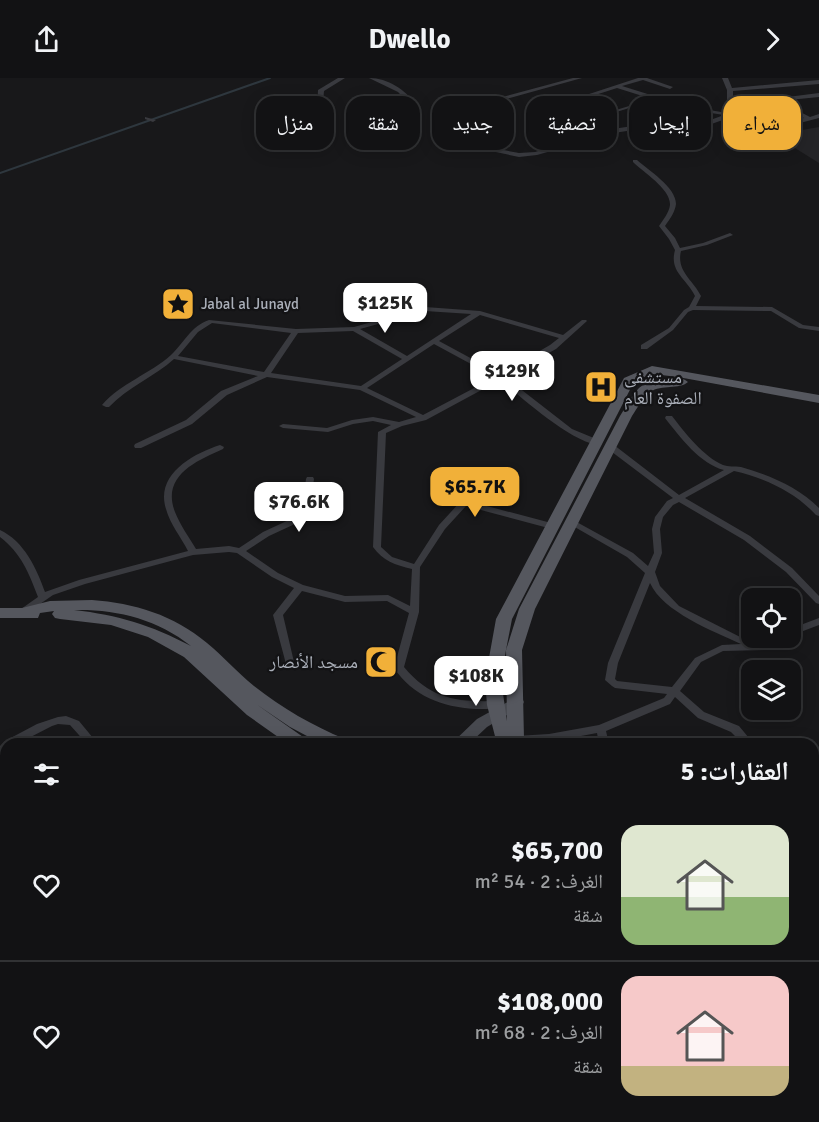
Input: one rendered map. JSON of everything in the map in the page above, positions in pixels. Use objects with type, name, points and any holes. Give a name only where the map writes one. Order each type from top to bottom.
[{"type":"main road","points":[[513,738],[517,702],[514,650],[527,609],[570,522],[630,378],[645,372],[678,373],[819,399]]},
{"type":"main road","points":[[510,738],[496,709],[493,680],[504,619],[552,526],[604,445],[644,390],[661,383],[685,382],[819,405]]},
{"type":"main road","points":[[22,614],[43,606],[84,604],[120,606],[159,620],[192,639],[254,694],[324,738]]},
{"type":"main road","points":[[0,614],[74,614],[112,620],[153,633],[190,653],[253,711],[291,738]]},
{"type":"main road","points":[[466,738],[496,709],[517,702]]},
{"type":"street","points":[[321,96],[321,90],[342,78]]},
{"type":"street","points":[[372,78],[393,86],[408,96]]},
{"type":"street","points":[[579,78],[501,99],[469,118],[447,135],[465,144],[519,155],[535,154],[613,130],[652,125],[706,124],[723,118]]},
{"type":"street","points":[[589,96],[643,78],[670,87]]},
{"type":"street","points":[[725,78],[730,96]]},
{"type":"street","points":[[794,78],[819,94]]},
{"type":"street","points":[[730,90],[819,82]]},
{"type":"street","points":[[618,87],[642,96]]},
{"type":"street","points":[[765,88],[771,96]]},
{"type":"street","points":[[801,97],[819,94]]},
{"type":"street","points":[[801,114],[810,118]]},
{"type":"street","points":[[801,120],[819,116]]},
{"type":"street","points":[[635,162],[671,193],[674,202],[669,217],[662,226],[678,250],[676,264],[678,270],[695,289],[698,296],[692,308]]},
{"type":"street","points":[[678,250],[730,235]]},
{"type":"street","points":[[644,347],[671,329],[686,311],[692,308],[771,309],[801,327],[819,329]]},
{"type":"street","points":[[106,405],[133,381],[173,357],[202,323],[211,321],[297,331],[354,329],[425,309],[480,313],[564,337]]},
{"type":"street","points":[[362,388],[435,342],[474,314],[480,313]]},
{"type":"street","points":[[416,567],[393,562],[382,555],[377,547],[382,432],[399,424],[423,418],[500,377],[553,347],[584,321]]},
{"type":"street","points":[[354,329],[408,359]]},
{"type":"street","points":[[138,446],[189,422],[224,393],[266,375],[297,331]]},
{"type":"street","points":[[435,342],[500,377],[569,431],[604,445],[680,499],[747,538],[789,570],[819,601]]},
{"type":"street","points":[[173,357],[266,375],[362,388],[423,418]]},
{"type":"street","points":[[669,418],[711,461],[719,466],[734,468],[784,486],[800,496],[819,513]]},
{"type":"street","points":[[283,426],[328,430],[352,422],[373,419],[399,424]]},
{"type":"street","points":[[193,552],[168,506],[168,488],[175,472],[194,459],[220,447]]},
{"type":"street","points":[[734,468],[670,503],[659,517],[656,529],[658,553],[613,663],[610,680],[615,684],[674,691],[701,715],[735,729],[743,738]]},
{"type":"street","points":[[240,551],[266,534],[294,521],[303,511],[310,479]]},
{"type":"street","points":[[496,709],[444,702],[425,693],[410,682],[399,668],[414,612],[416,567],[442,527],[464,502],[552,526]]},
{"type":"street","points":[[570,522],[630,555],[650,572],[656,587],[676,608],[741,641]]},
{"type":"street","points":[[0,533],[15,543],[28,559],[43,598]]},
{"type":"street","points":[[22,614],[43,598],[82,582],[193,552],[229,549],[240,551],[275,575],[300,587],[345,599],[367,601],[388,598],[414,612]]},
{"type":"street","points":[[289,662],[278,615],[300,587]]},
{"type":"street","points":[[801,628],[819,621]]},
{"type":"street","points":[[549,738],[601,729],[667,701],[698,660],[722,648],[741,647]]},
{"type":"street","points":[[21,738],[48,723],[66,721],[73,722],[88,738]]},
{"type":"street","points":[[601,729],[603,738]]},
{"type":"shaded area","points":[[819,127],[819,163],[798,150],[801,150],[801,130]]},
{"type":"waterway","points":[[0,173],[270,78]]},
{"type":"place","name":"Jabal al Junayd","points":[[178,304]]},
{"type":"place","name":"مستشفى الصفوة العام","points":[[601,387]]},
{"type":"place","name":"مسجد الأنصار","points":[[381,662]]}]
